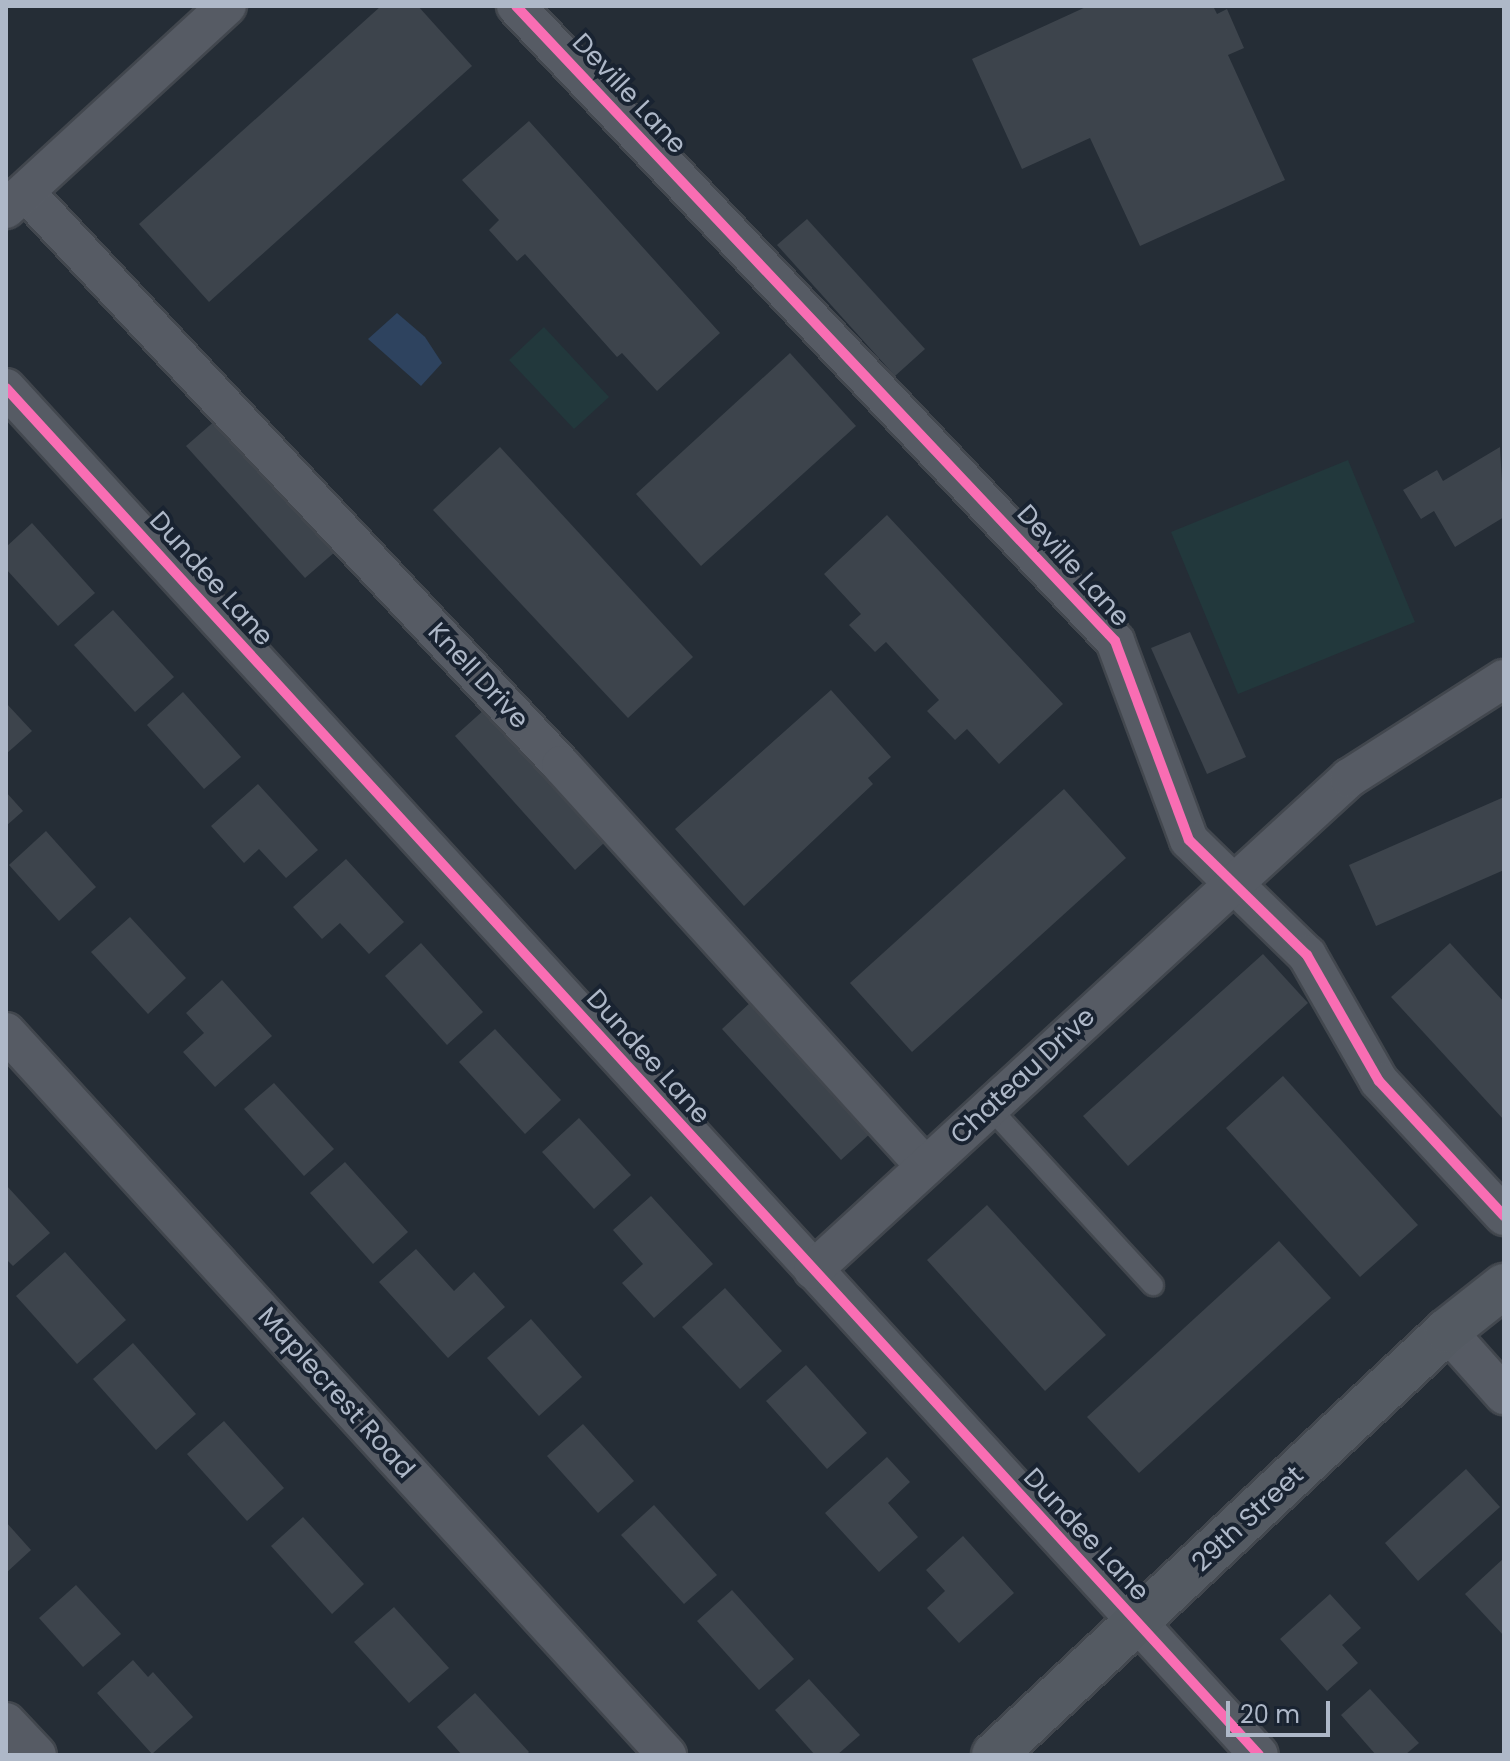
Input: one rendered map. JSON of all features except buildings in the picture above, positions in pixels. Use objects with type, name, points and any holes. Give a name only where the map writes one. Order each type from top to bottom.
[{"type":"street","points":[[15,201],[227,6]]},
{"type":"street","name":"Deville Lane","points":[[516,6],[1115,641],[1189,840],[1307,955],[1379,1081],[1504,1216]]},
{"type":"street","name":"Knell Drive","points":[[15,201],[561,765],[925,1166]]},
{"type":"street","name":"Dundee Lane","points":[[6,388],[1259,1755]]},
{"type":"street","name":"Chateau Drive","points":[[813,1270],[1232,882],[1349,778],[1504,679]]},
{"type":"street","name":"Maplecrest Road","points":[[6,1032],[667,1755]]},
{"type":"street","name":"29th Street","points":[[994,1755],[1447,1331],[1504,1286]]},
{"type":"street","points":[[1447,1331],[1504,1395]]},
{"type":"street","points":[[6,1722],[37,1755]]},
{"type":"lane","points":[[990,1108],[1153,1285]]},
{"type":"green space","points":[[544,327],[609,397],[574,429],[509,360]]},
{"type":"green space","points":[[1348,460],[1415,622],[1238,694],[1171,532]]},
{"type":"water","points":[[397,313],[425,337],[442,363],[421,386],[368,339]]},
{"type":"cycle path","points":[[516,6],[1115,641],[1189,840],[1307,955],[1379,1081],[1504,1216]]},
{"type":"cycle path","points":[[6,388],[1259,1755]]}]
